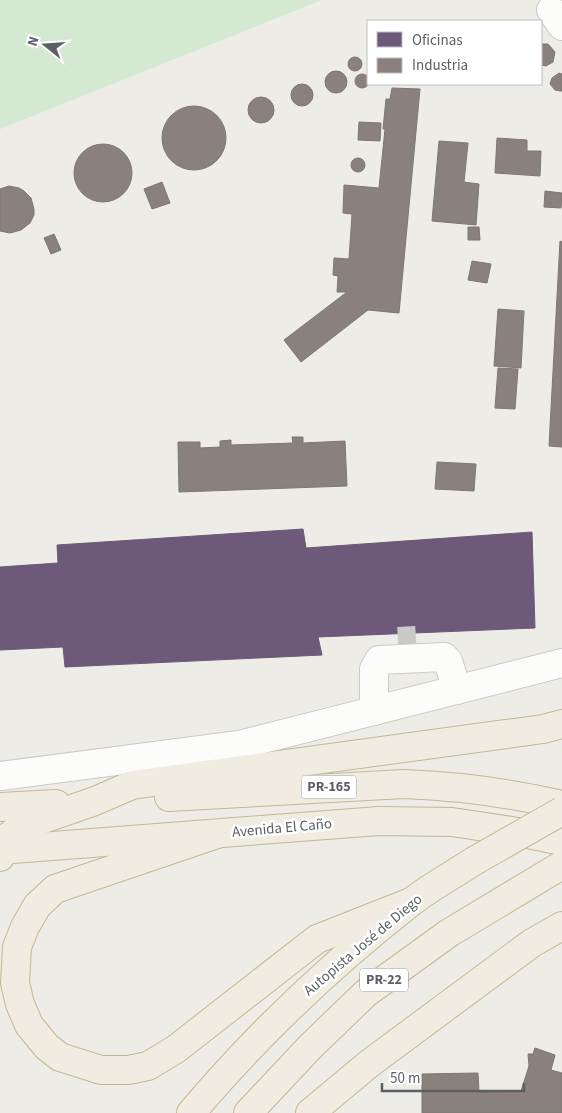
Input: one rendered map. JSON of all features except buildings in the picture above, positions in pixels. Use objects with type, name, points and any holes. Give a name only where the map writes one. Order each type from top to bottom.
[{"type":"highway","points":[[1,852],[10,836],[20,827],[94,801],[132,785],[543,729],[562,724]]},
{"type":"highway","name":"PR-165","points":[[0,807],[404,784],[483,790],[562,805]]},
{"type":"highway","name":"Autopista José de Diego","points":[[191,1113],[262,1033],[333,968],[411,902],[474,861],[562,811]]},
{"type":"highway","name":"Avenida El Caño","points":[[1,852],[338,823],[415,821],[483,826],[562,841]]},
{"type":"highway","points":[[217,834],[54,889],[37,906],[25,927],[17,947],[15,982],[20,1004],[29,1025],[47,1047],[60,1057],[101,1070],[128,1070],[148,1066],[176,1049],[317,940],[411,902]]},
{"type":"highway","name":"PR-22","points":[[248,1113],[310,1047],[366,993],[449,933],[553,870]]},
{"type":"highway","points":[[310,1113],[370,1063],[532,943],[562,926]]},
{"type":"lane","points":[[374,711],[374,669],[379,660],[382,642],[439,640],[457,690]]},
{"type":"lane","points":[[379,660],[444,657]]},
{"type":"lane","points":[[0,776],[239,745],[562,663]]},
{"type":"green space","points":[[0,0],[322,0],[0,129]]},
{"type":"tunnel","points":[[398,641],[416,640]]}]
